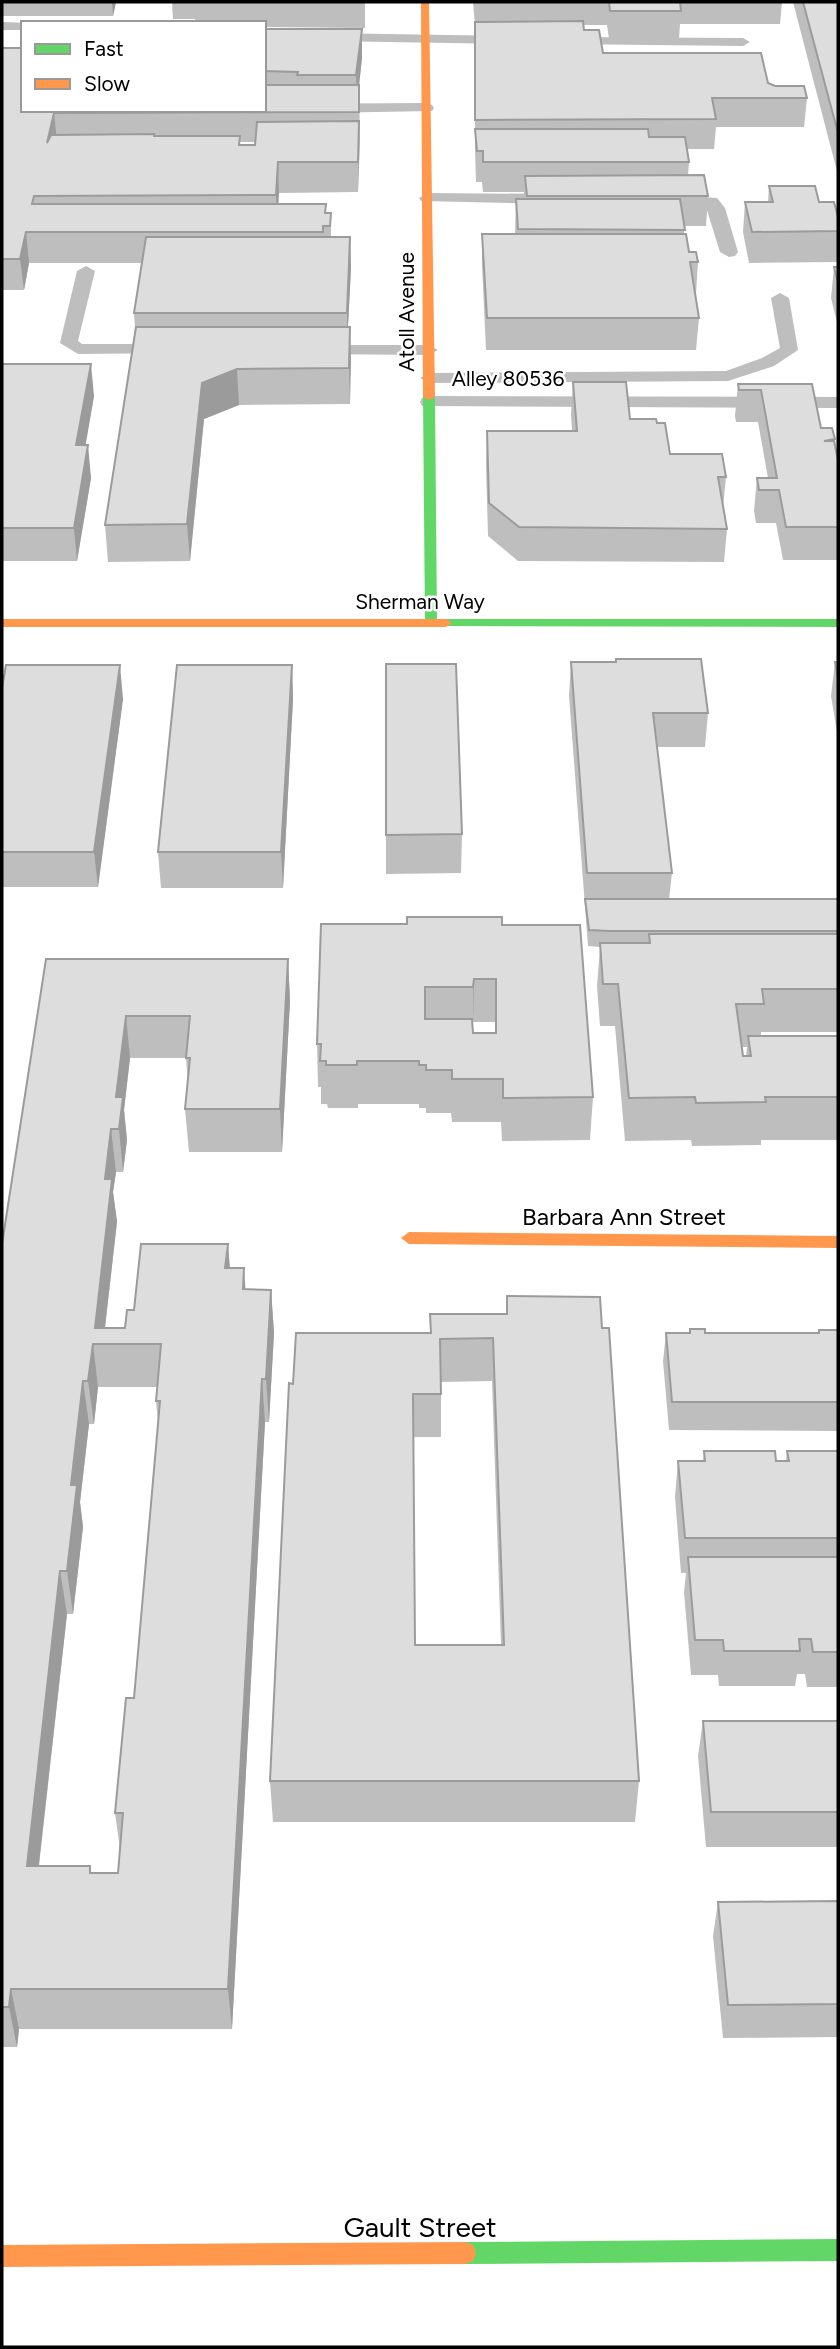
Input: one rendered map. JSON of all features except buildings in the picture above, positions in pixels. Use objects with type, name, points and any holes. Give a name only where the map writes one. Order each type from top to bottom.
[{"type":"street","name":"Atoll Avenue","points":[[425,2],[431,623]]},
{"type":"street","name":"Sherman Way","points":[[2,623],[838,623]]},
{"type":"street","name":"Barbara Ann Street","points":[[409,1238],[838,1242]]},
{"type":"street","name":"Gault Street","points":[[2,2256],[838,2250]]},
{"type":"lane","points":[[2,26],[21,26]]},
{"type":"lane","points":[[266,36],[743,42]]},
{"type":"lane","points":[[266,109],[426,108]]},
{"type":"lane","points":[[427,198],[573,199]]},
{"type":"lane","points":[[652,200],[711,201],[717,208],[729,252]]},
{"type":"lane","points":[[86,271],[69,344],[79,349],[187,349]]},
{"type":"lane","points":[[429,377],[728,376],[768,362],[789,351],[780,298]]},
{"type":"lane","points":[[296,350],[429,350]]},
{"type":"lane","name":"Alley 80536","points":[[429,402],[838,403]]},
{"type":"traffic: fast","points":[[429,397],[431,623]]},
{"type":"traffic: fast","points":[[446,623],[838,623]]},
{"type":"traffic: fast","points":[[465,2253],[838,2250]]},
{"type":"traffic: slow","points":[[425,2],[429,397]]},
{"type":"traffic: slow","points":[[2,623],[446,623]]},
{"type":"traffic: slow","points":[[409,1238],[838,1242]]},
{"type":"traffic: slow","points":[[2,2256],[465,2253]]}]
